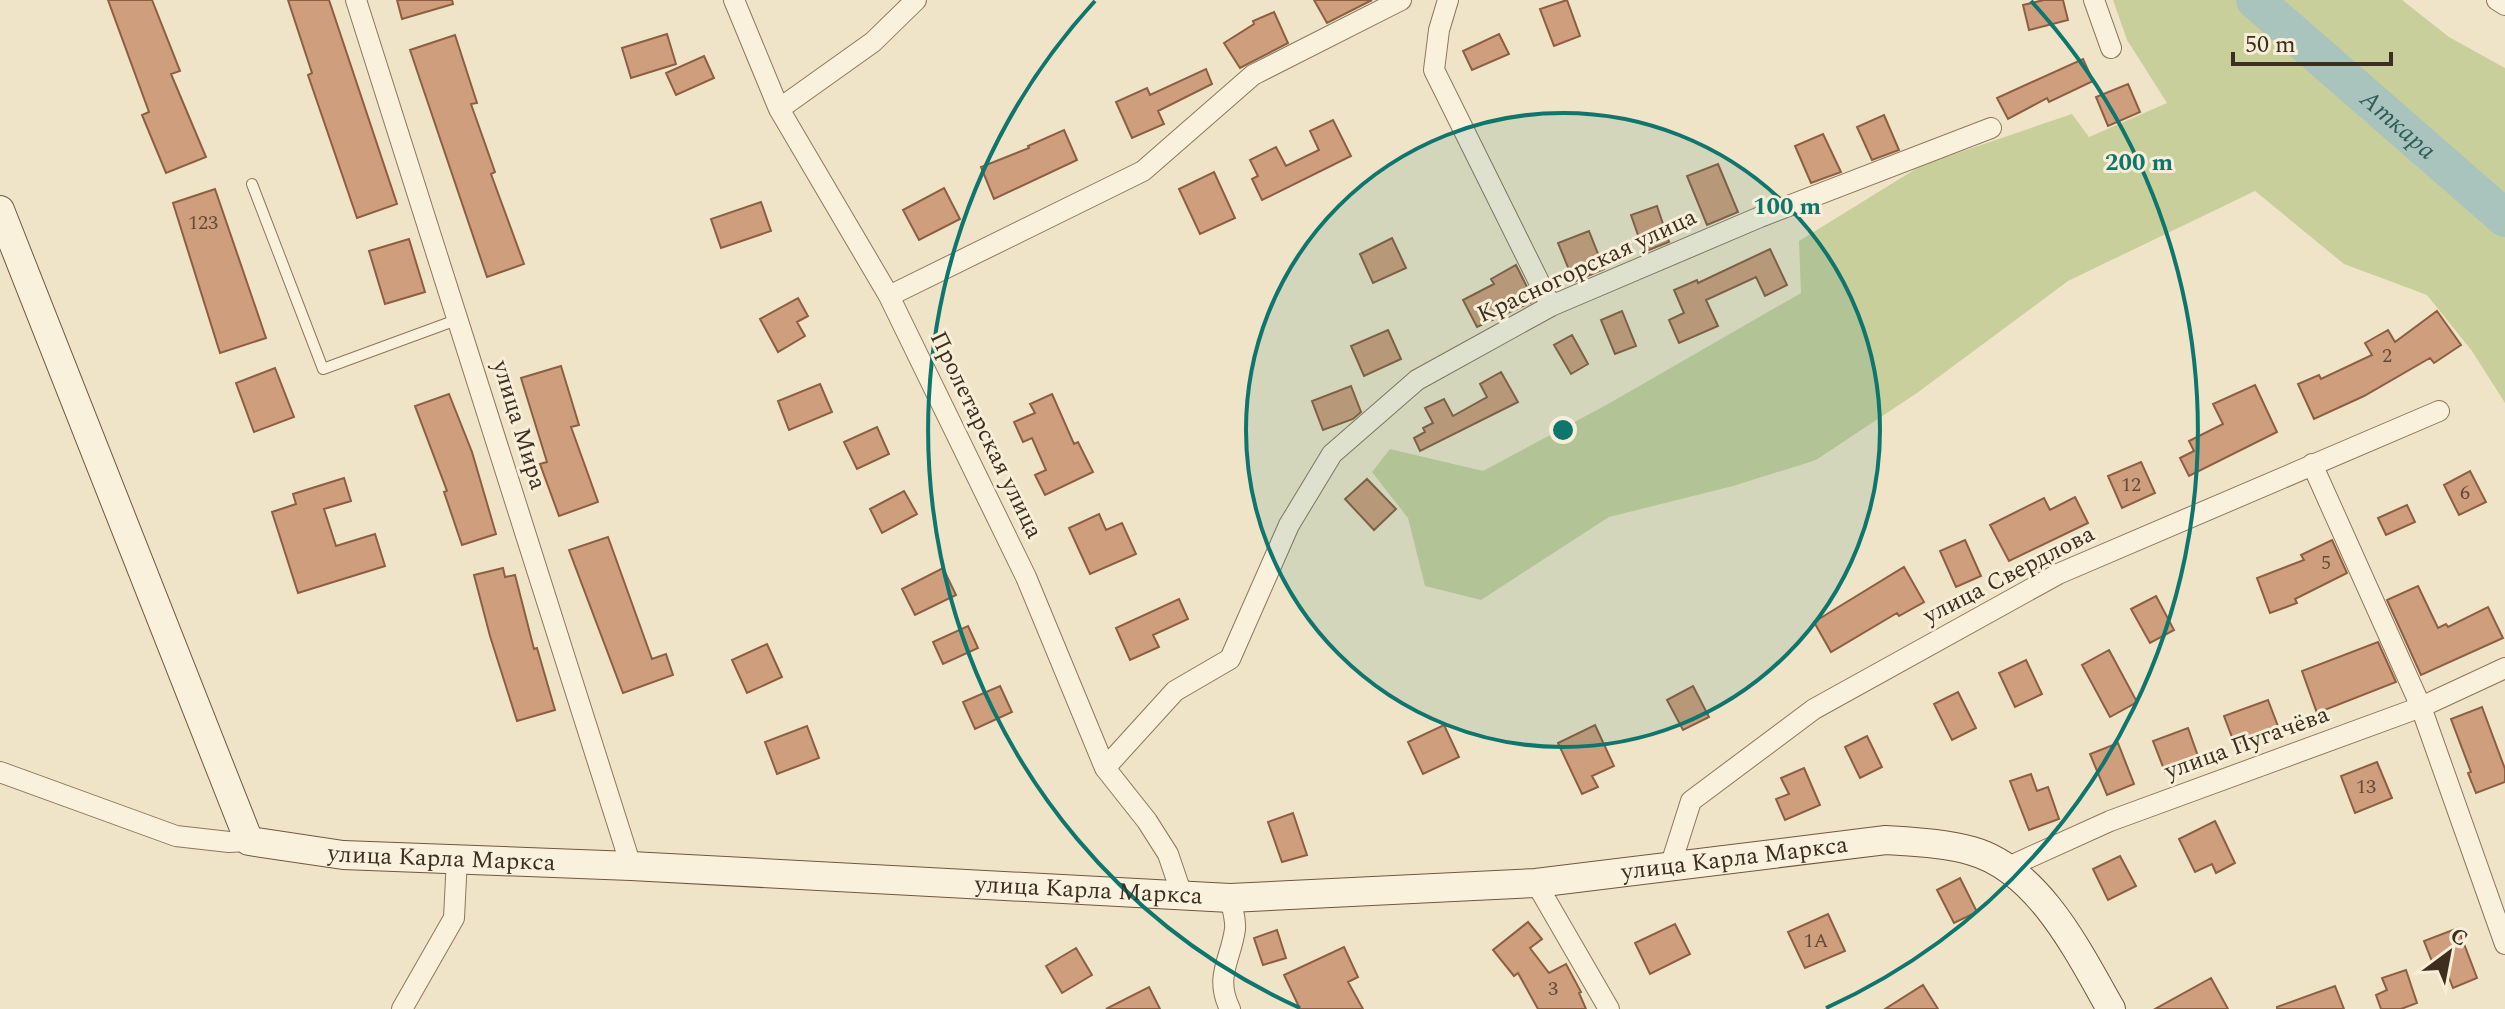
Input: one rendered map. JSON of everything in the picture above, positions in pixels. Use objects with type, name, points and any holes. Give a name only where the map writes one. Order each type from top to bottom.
[{"type":"street","name":"улица Мира","points":[[356,0],[631,866]]},
{"type":"street","name":"Пролетарская улица","points":[[734,0],[779,109],[889,296],[1026,577],[1105,768],[1147,821],[1168,854],[1182,895]]},
{"type":"street","points":[[779,109],[873,42],[916,0]]},
{"type":"street","points":[[889,296],[1143,171],[1253,75],[1401,0]]},
{"type":"street","points":[[1448,0],[1439,30],[1434,70],[1551,306]]},
{"type":"street","points":[[2094,0],[2111,48]]},
{"type":"street","points":[[2497,0],[2505,5]]},
{"type":"street","name":"Красногорская улица","points":[[1105,768],[1175,691],[1230,659],[1289,525],[1332,454],[1417,380],[1551,306],[1760,217],[1991,128]]},
{"type":"street","points":[[0,210],[249,841]]},
{"type":"street","name":"улица Свердлова","points":[[1670,867],[1691,801],[1814,709],[2058,574],[2439,411]]},
{"type":"street","points":[[2312,464],[2421,707],[2505,944]]},
{"type":"street","name":"улица Пугачёва","points":[[2006,868],[2110,821],[2421,707],[2505,668]]},
{"type":"street","name":"улица Карла Маркса","points":[[0,772],[176,836],[249,841],[343,855],[631,866],[1230,898],[1536,883],[1886,840],[1974,851],[2006,868],[2044,901],[2111,1009]]},
{"type":"street","points":[[402,1009],[454,918],[457,858]]},
{"type":"street","points":[[1536,883],[1609,1009]]},
{"type":"street","points":[[1230,898],[1236,927],[1223,972],[1230,1009]]},
{"type":"lane","points":[[252,184],[323,369],[459,319]]},
{"type":"green space","points":[[2113,0],[2402,0],[2449,37],[2505,68],[2505,403],[2472,351],[2427,295],[2344,264],[2255,191],[2068,281],[1917,393],[1816,460],[1733,486],[1609,517],[1481,600],[1425,586],[1408,518],[1372,472],[1390,449],[1483,471],[1608,404],[1801,293],[1799,241],[1922,165],[2072,114],[2089,137],[2167,103],[2127,40]]},
{"type":"building","points":[[108,0],[152,0],[180,71],[171,74],[206,157],[166,173],[142,115],[149,112]]},
{"type":"building","points":[[288,0],[329,0],[397,204],[357,218],[308,75],[312,73]]},
{"type":"building","points":[[397,0],[452,0],[453,4],[402,19]]},
{"type":"building","points":[[1314,0],[1372,0],[1327,23]]},
{"type":"building","points":[[1567,0],[1580,36],[1554,46],[1540,9]]},
{"type":"building","points":[[2063,0],[2068,20],[2029,30],[2023,5]]},
{"type":"building","points":[[1274,12],[1288,43],[1240,68],[1224,43],[1254,24],[1253,21]]},
{"type":"building","points":[[667,34],[676,64],[631,78],[622,48]]},
{"type":"building","points":[[1499,34],[1509,54],[1472,70],[1463,51]]},
{"type":"building","points":[[455,35],[477,103],[471,104],[495,172],[491,174],[524,264],[487,277],[410,50]]},
{"type":"building","points":[[704,56],[714,78],[676,95],[666,73]]},
{"type":"building","points":[[2083,59],[2093,81],[2049,102],[2047,98],[2008,119],[1997,98]]},
{"type":"building","points":[[1206,69],[1212,84],[1158,111],[1164,124],[1132,138],[1116,102],[1147,88],[1150,95]]},
{"type":"building","points":[[2128,84],[2140,112],[2108,126],[2096,97]]},
{"type":"building","points":[[1884,115],[1899,150],[1872,160],[1857,127]]},
{"type":"building","points":[[1333,120],[1351,156],[1262,200],[1252,179],[1258,176],[1250,160],[1276,147],[1286,166],[1319,150],[1310,131]]},
{"type":"building","points":[[1064,130],[1077,160],[994,199],[981,167]]},
{"type":"building","points":[[1823,134],[1841,172],[1811,183],[1795,146]]},
{"type":"building","points":[[1718,164],[1738,212],[1707,225],[1687,176]]},
{"type":"building","points":[[1214,172],[1235,218],[1200,234],[1179,189]]},
{"type":"building","points":[[944,188],[960,219],[919,240],[903,210]]},
{"type":"building","points":[[215,189],[266,338],[220,353],[173,203]]},
{"type":"building","points":[[761,202],[771,231],[721,248],[711,219]]},
{"type":"building","points":[[1657,206],[1669,242],[1644,252],[1631,215]]},
{"type":"building","points":[[1589,231],[1604,269],[1574,282],[1558,243]]},
{"type":"building","points":[[1392,238],[1406,268],[1373,283],[1360,254]]},
{"type":"building","points":[[409,239],[425,292],[385,304],[369,251]]},
{"type":"building","points":[[1770,249],[1787,285],[1765,296],[1756,277],[1706,300],[1718,326],[1679,343],[1669,320],[1684,313],[1674,290],[1697,280],[1698,283]]},
{"type":"building","points":[[1516,265],[1534,301],[1477,327],[1463,300],[1494,284],[1491,279]]},
{"type":"building","points":[[798,298],[808,316],[797,322],[805,336],[778,352],[760,319]]},
{"type":"building","points":[[1622,311],[1636,346],[1615,354],[1601,320]]},
{"type":"building","points":[[2437,311],[2461,345],[2434,363],[2430,358],[2364,396],[2314,419],[2298,384],[2319,375],[2321,379],[2372,355],[2365,343],[2388,330],[2395,342]]},
{"type":"building","points":[[1388,330],[1401,359],[1364,376],[1351,346]]},
{"type":"building","points":[[1572,335],[1588,364],[1571,374],[1554,345]]},
{"type":"building","points":[[561,366],[579,425],[571,427],[598,502],[559,516],[540,464],[547,462],[521,378]]},
{"type":"building","points":[[275,368],[294,417],[254,432],[236,383]]},
{"type":"building","points":[[1501,372],[1518,402],[1420,451],[1414,438],[1433,423],[1425,408],[1444,399],[1453,416],[1487,397],[1480,384]]},
{"type":"building","points":[[820,384],[832,412],[789,430],[778,401]]},
{"type":"building","points":[[2255,385],[2277,432],[2189,476],[2180,458],[2194,451],[2189,441],[2223,424],[2213,404]]},
{"type":"building","points":[[1351,386],[1361,412],[1353,419],[1323,430],[1312,401]]},
{"type":"building","points":[[449,394],[472,452],[496,534],[462,545],[444,492],[447,491],[415,406]]},
{"type":"building","points":[[1052,394],[1074,444],[1078,442],[1093,472],[1045,495],[1035,475],[1046,470],[1032,438],[1023,442],[1014,422],[1035,413],[1030,404]]},
{"type":"building","points":[[877,427],[889,454],[857,469],[844,442]]},
{"type":"building","points":[[2141,462],[2155,493],[2122,508],[2108,476]]},
{"type":"building","points":[[2470,471],[2486,502],[2459,515],[2444,485]]},
{"type":"building","points":[[344,478],[351,501],[324,509],[336,546],[375,534],[385,566],[298,593],[272,512],[296,504],[293,494]]},
{"type":"building","points":[[1367,479],[1396,509],[1374,530],[1345,499]]},
{"type":"building","points":[[904,491],[917,514],[882,533],[870,509]]},
{"type":"building","points":[[2075,497],[2088,523],[2009,561],[1990,525],[2044,498],[2050,510]]},
{"type":"building","points":[[2407,505],[2415,522],[2386,535],[2378,518]]},
{"type":"building","points":[[1099,514],[1106,530],[1122,523],[1136,554],[1090,574],[1069,528]]},
{"type":"building","points":[[608,537],[652,659],[666,654],[673,675],[623,693],[569,550]]},
{"type":"building","points":[[1965,540],[1981,576],[1956,587],[1940,551]]},
{"type":"building","points":[[2332,540],[2347,573],[2295,599],[2297,603],[2270,613],[2257,578],[2304,560],[2301,555]]},
{"type":"building","points":[[1904,567],[1924,602],[1899,616],[1897,613],[1831,652],[1814,622]]},
{"type":"building","points":[[503,568],[505,577],[515,575],[534,649],[537,648],[555,710],[517,721],[474,575]]},
{"type":"building","points":[[943,568],[956,595],[915,615],[902,589]]},
{"type":"building","points":[[2418,586],[2438,628],[2446,624],[2448,627],[2488,607],[2503,638],[2421,675],[2387,600]]},
{"type":"building","points":[[2156,596],[2174,630],[2150,643],[2131,609]]},
{"type":"building","points":[[1179,599],[1188,619],[1153,635],[1159,647],[1130,660],[1116,628]]},
{"type":"building","points":[[968,626],[978,648],[943,664],[933,642]]},
{"type":"building","points":[[2378,642],[2396,682],[2317,713],[2302,671]]},
{"type":"building","points":[[767,644],[782,677],[747,693],[732,660]]},
{"type":"building","points":[[2109,650],[2137,702],[2110,717],[2082,665]]},
{"type":"building","points":[[2026,660],[2042,694],[2015,707],[1999,673]]},
{"type":"building","points":[[1000,686],[1012,712],[975,729],[963,702]]},
{"type":"building","points":[[1693,686],[1709,717],[1683,730],[1667,700]]},
{"type":"building","points":[[1958,692],[1976,728],[1952,740],[1934,704]]},
{"type":"building","points":[[2268,700],[2279,729],[2235,745],[2224,716]]},
{"type":"building","points":[[2482,707],[2505,769],[2505,782],[2476,793],[2451,719]]},
{"type":"building","points":[[1444,725],[1459,757],[1423,774],[1408,742]]},
{"type":"building","points":[[1595,725],[1614,766],[1592,776],[1598,787],[1582,794],[1558,743]]},
{"type":"building","points":[[807,726],[819,758],[777,774],[765,742]]},
{"type":"building","points":[[2188,728],[2199,759],[2165,772],[2153,741]]},
{"type":"building","points":[[1867,736],[1882,767],[1860,778],[1845,747]]},
{"type":"building","points":[[2118,743],[2134,784],[2107,795],[2090,754]]},
{"type":"building","points":[[2377,762],[2392,798],[2355,813],[2341,776]]},
{"type":"building","points":[[1804,768],[1820,805],[1785,820],[1776,799],[1789,794],[1781,778]]},
{"type":"building","points":[[2031,774],[2037,791],[2048,787],[2059,819],[2029,830],[2010,781]]},
{"type":"building","points":[[1293,813],[1307,855],[1282,862],[1268,822]]},
{"type":"building","points":[[2215,821],[2235,863],[2216,873],[2212,864],[2195,872],[2179,839]]},
{"type":"building","points":[[2120,856],[2136,886],[2108,900],[2093,869]]},
{"type":"building","points":[[1960,878],[1977,912],[1954,923],[1937,890]]},
{"type":"building","points":[[1828,914],[1845,951],[1805,968],[1788,932]]},
{"type":"building","points":[[1528,922],[1542,939],[1530,948],[1549,973],[1566,964],[1586,1009],[1538,1009],[1518,973],[1514,976],[1493,950]]},
{"type":"building","points":[[1675,924],[1690,954],[1650,974],[1635,943]]},
{"type":"building","points":[[2458,928],[2477,978],[2453,988],[2444,965],[2435,969],[2424,941]]},
{"type":"building","points":[[1277,930],[1286,958],[1263,965],[1254,938]]},
{"type":"building","points":[[1344,947],[1358,977],[1348,982],[1363,1009],[1300,1009],[1284,975]]},
{"type":"building","points":[[1076,948],[1092,975],[1062,993],[1046,966]]},
{"type":"building","points":[[2406,970],[2417,1003],[2401,1009],[2381,1009],[2376,995],[2387,990],[2382,978]]},
{"type":"building","points":[[2211,978],[2228,1009],[2155,1009]]},
{"type":"building","points":[[1923,985],[1938,1009],[1885,1009]]},
{"type":"building","points":[[2335,986],[2344,1009],[2277,1009],[2277,1007]]},
{"type":"building","points":[[1149,987],[1160,1009],[1106,1009]]},
{"type":"waterway","name":"Аткара","points":[[2255,0],[2505,218]]}]
